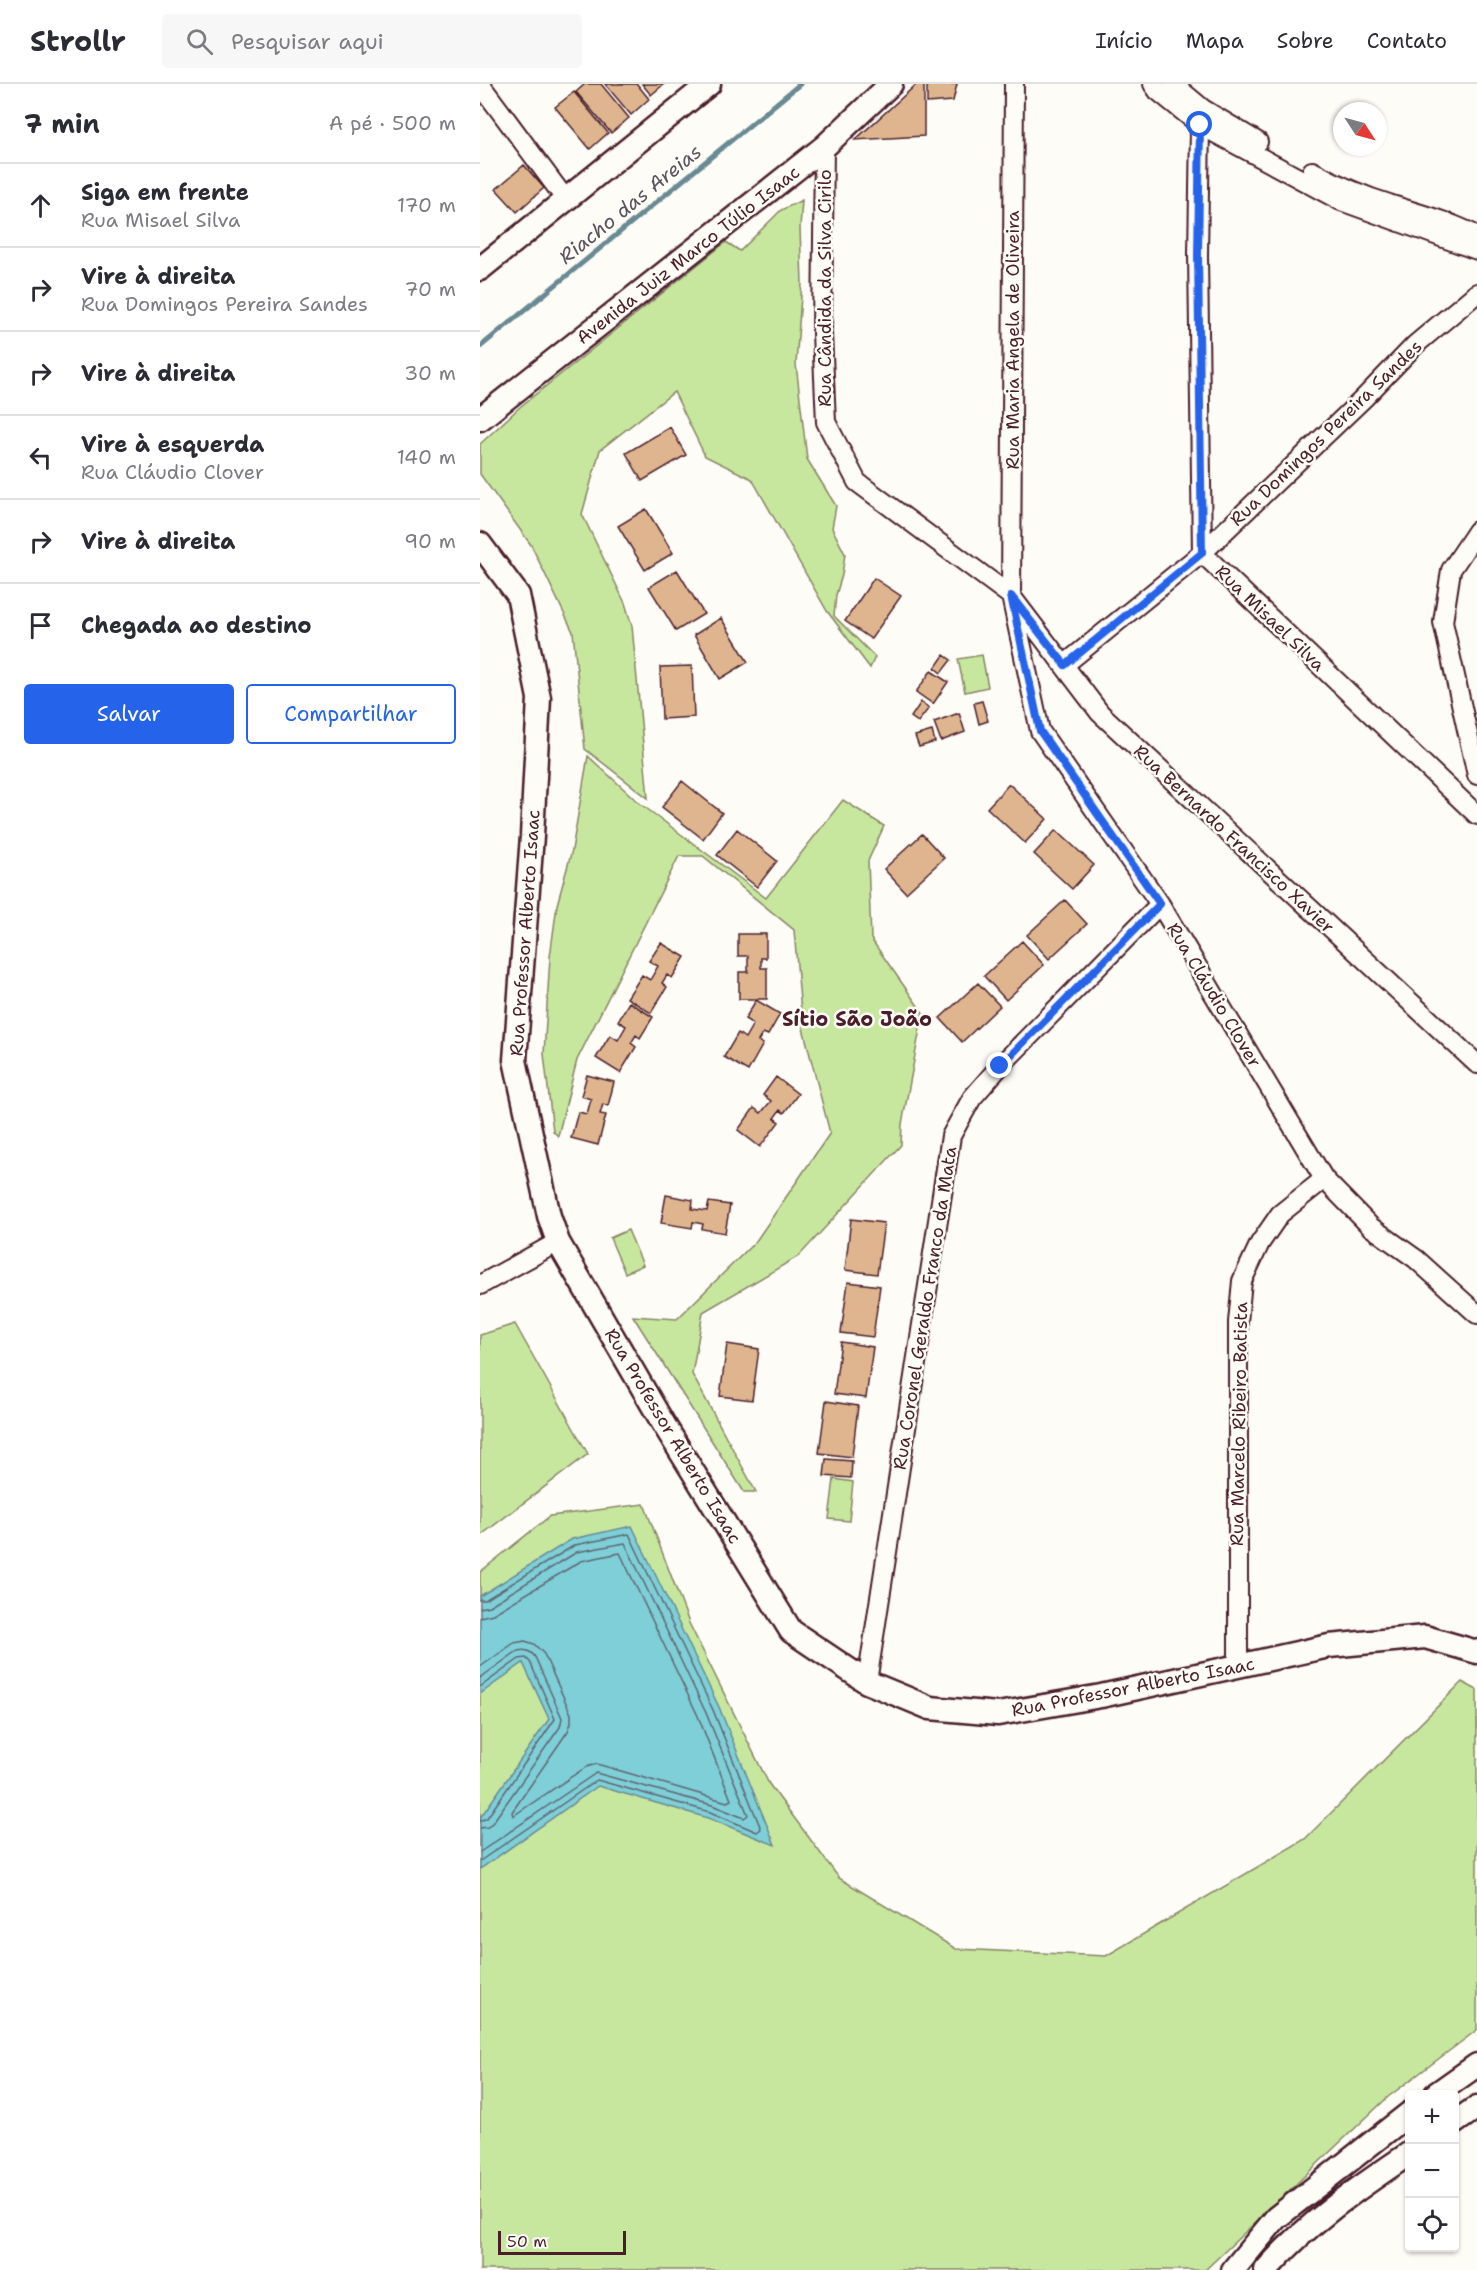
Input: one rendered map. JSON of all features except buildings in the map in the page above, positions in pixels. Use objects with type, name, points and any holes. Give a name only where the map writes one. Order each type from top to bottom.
[{"type":"main road","points":[[480,268],[709,84]]},
{"type":"main road","name":"Avenida Juiz Marco Túlio Isaac","points":[[480,419],[824,147],[891,84]]},
{"type":"main road","name":"Rua Professor Alberto Isaac","points":[[480,544],[518,595],[539,698],[532,836],[515,1060],[549,1216],[558,1242],[663,1423],[791,1631],[867,1682],[930,1708],[998,1714],[1101,1696],[1329,1646],[1425,1637],[1477,1652]]},
{"type":"main road","points":[[1442,2090],[1477,2065]]},
{"type":"main road","points":[[1459,2119],[1477,2107]]},
{"type":"main road","points":[[1233,2270],[1276,2218],[1405,2117]]},
{"type":"main road","points":[[1266,2270],[1301,2232],[1367,2181],[1405,2156]]},
{"type":"street","points":[[480,84],[566,200]]},
{"type":"street","name":"Rua Maria Angela de Oliveira","points":[[1011,596],[1014,84]]},
{"type":"street","points":[[1153,84],[1158,91],[1341,201],[1477,250]]},
{"type":"street","points":[[1173,84],[1202,117],[1238,131],[1332,182],[1387,204],[1446,221],[1477,236]]},
{"type":"street","name":"Rua Misael Silva","points":[[1202,117],[1198,255],[1202,553],[1477,815]]},
{"type":"street","name":"Rua Cândida da Silva Cirilo","points":[[824,147],[822,333],[826,422],[857,482],[1011,596]]},
{"type":"street","name":"Rua Domingos Pereira Sandes","points":[[1065,665],[1202,553],[1416,345],[1477,293]]},
{"type":"street","points":[[1477,531],[1451,570],[1443,621],[1477,775]]},
{"type":"street","name":"Rua Bernardo Francisco Xavier","points":[[1011,596],[1100,713],[1477,1064]]},
{"type":"street","name":"Rua Cláudio Clover","points":[[1011,596],[1040,731],[1160,904],[1324,1179],[1371,1227],[1416,1259],[1477,1314]]},
{"type":"street","name":"Rua Coronel Geraldo Franco da Mata","points":[[867,1682],[951,1136],[972,1098],[1000,1066],[1160,904]]},
{"type":"street","name":"Rua Marcelo Ribeiro Batista","points":[[1238,1666],[1238,1322],[1242,1281],[1260,1243],[1280,1214],[1324,1179]]},
{"type":"street","points":[[480,1285],[558,1242]]},
{"type":"green space","points":[[802,200],[800,228],[802,283],[796,364],[807,459],[836,506],[832,528],[845,554],[834,616],[875,657],[870,668],[827,611],[752,479],[705,456],[674,392],[600,450],[582,514],[625,603],[632,626],[648,798],[585,749],[573,632],[531,545],[480,474],[480,444],[521,406],[726,242],[740,251],[781,210]]},
{"type":"green space","points":[[982,655],[988,687],[965,692],[958,659]]},
{"type":"green space","points":[[588,756],[638,802],[766,898],[843,800],[884,826],[868,861],[871,939],[923,1013],[902,1124],[901,1145],[799,1256],[703,1312],[692,1374],[756,1492],[744,1492],[633,1316],[677,1319],[756,1241],[830,1133],[802,1024],[794,930],[703,856],[679,856],[577,1060],[558,1136],[553,1131],[544,1054],[550,957],[557,905],[572,850]]},
{"type":"green space","points":[[628,1230],[643,1265],[625,1273],[610,1238]]},
{"type":"green space","points":[[515,1324],[588,1454],[480,1536],[480,1335]]},
{"type":"green space","points":[[834,1479],[853,1482],[849,1521],[829,1519]]},
{"type":"green space","points":[[644,1504],[689,1623],[769,1784],[839,1878],[956,1949],[1106,1956],[1305,1839],[1462,1682],[1477,1690],[1477,2030],[1388,2097],[1205,2270],[480,2270],[480,1572],[550,1516]]},
{"type":"water","points":[[632,1526],[719,1707],[775,1845],[708,1818],[598,1786],[480,1869],[480,1818],[549,1719],[523,1663],[480,1694],[480,1596],[572,1539]]},
{"type":"waterway","name":"Riacho das Areias","points":[[480,347],[800,84]]},
{"type":"district","name":"Sítio São João","points":[[857,1019]]},
{"type":"route","points":[[1000,1066],[1160,904],[1040,731],[1011,596],[1065,665],[1202,553],[1198,255],[1200,125]]}]
